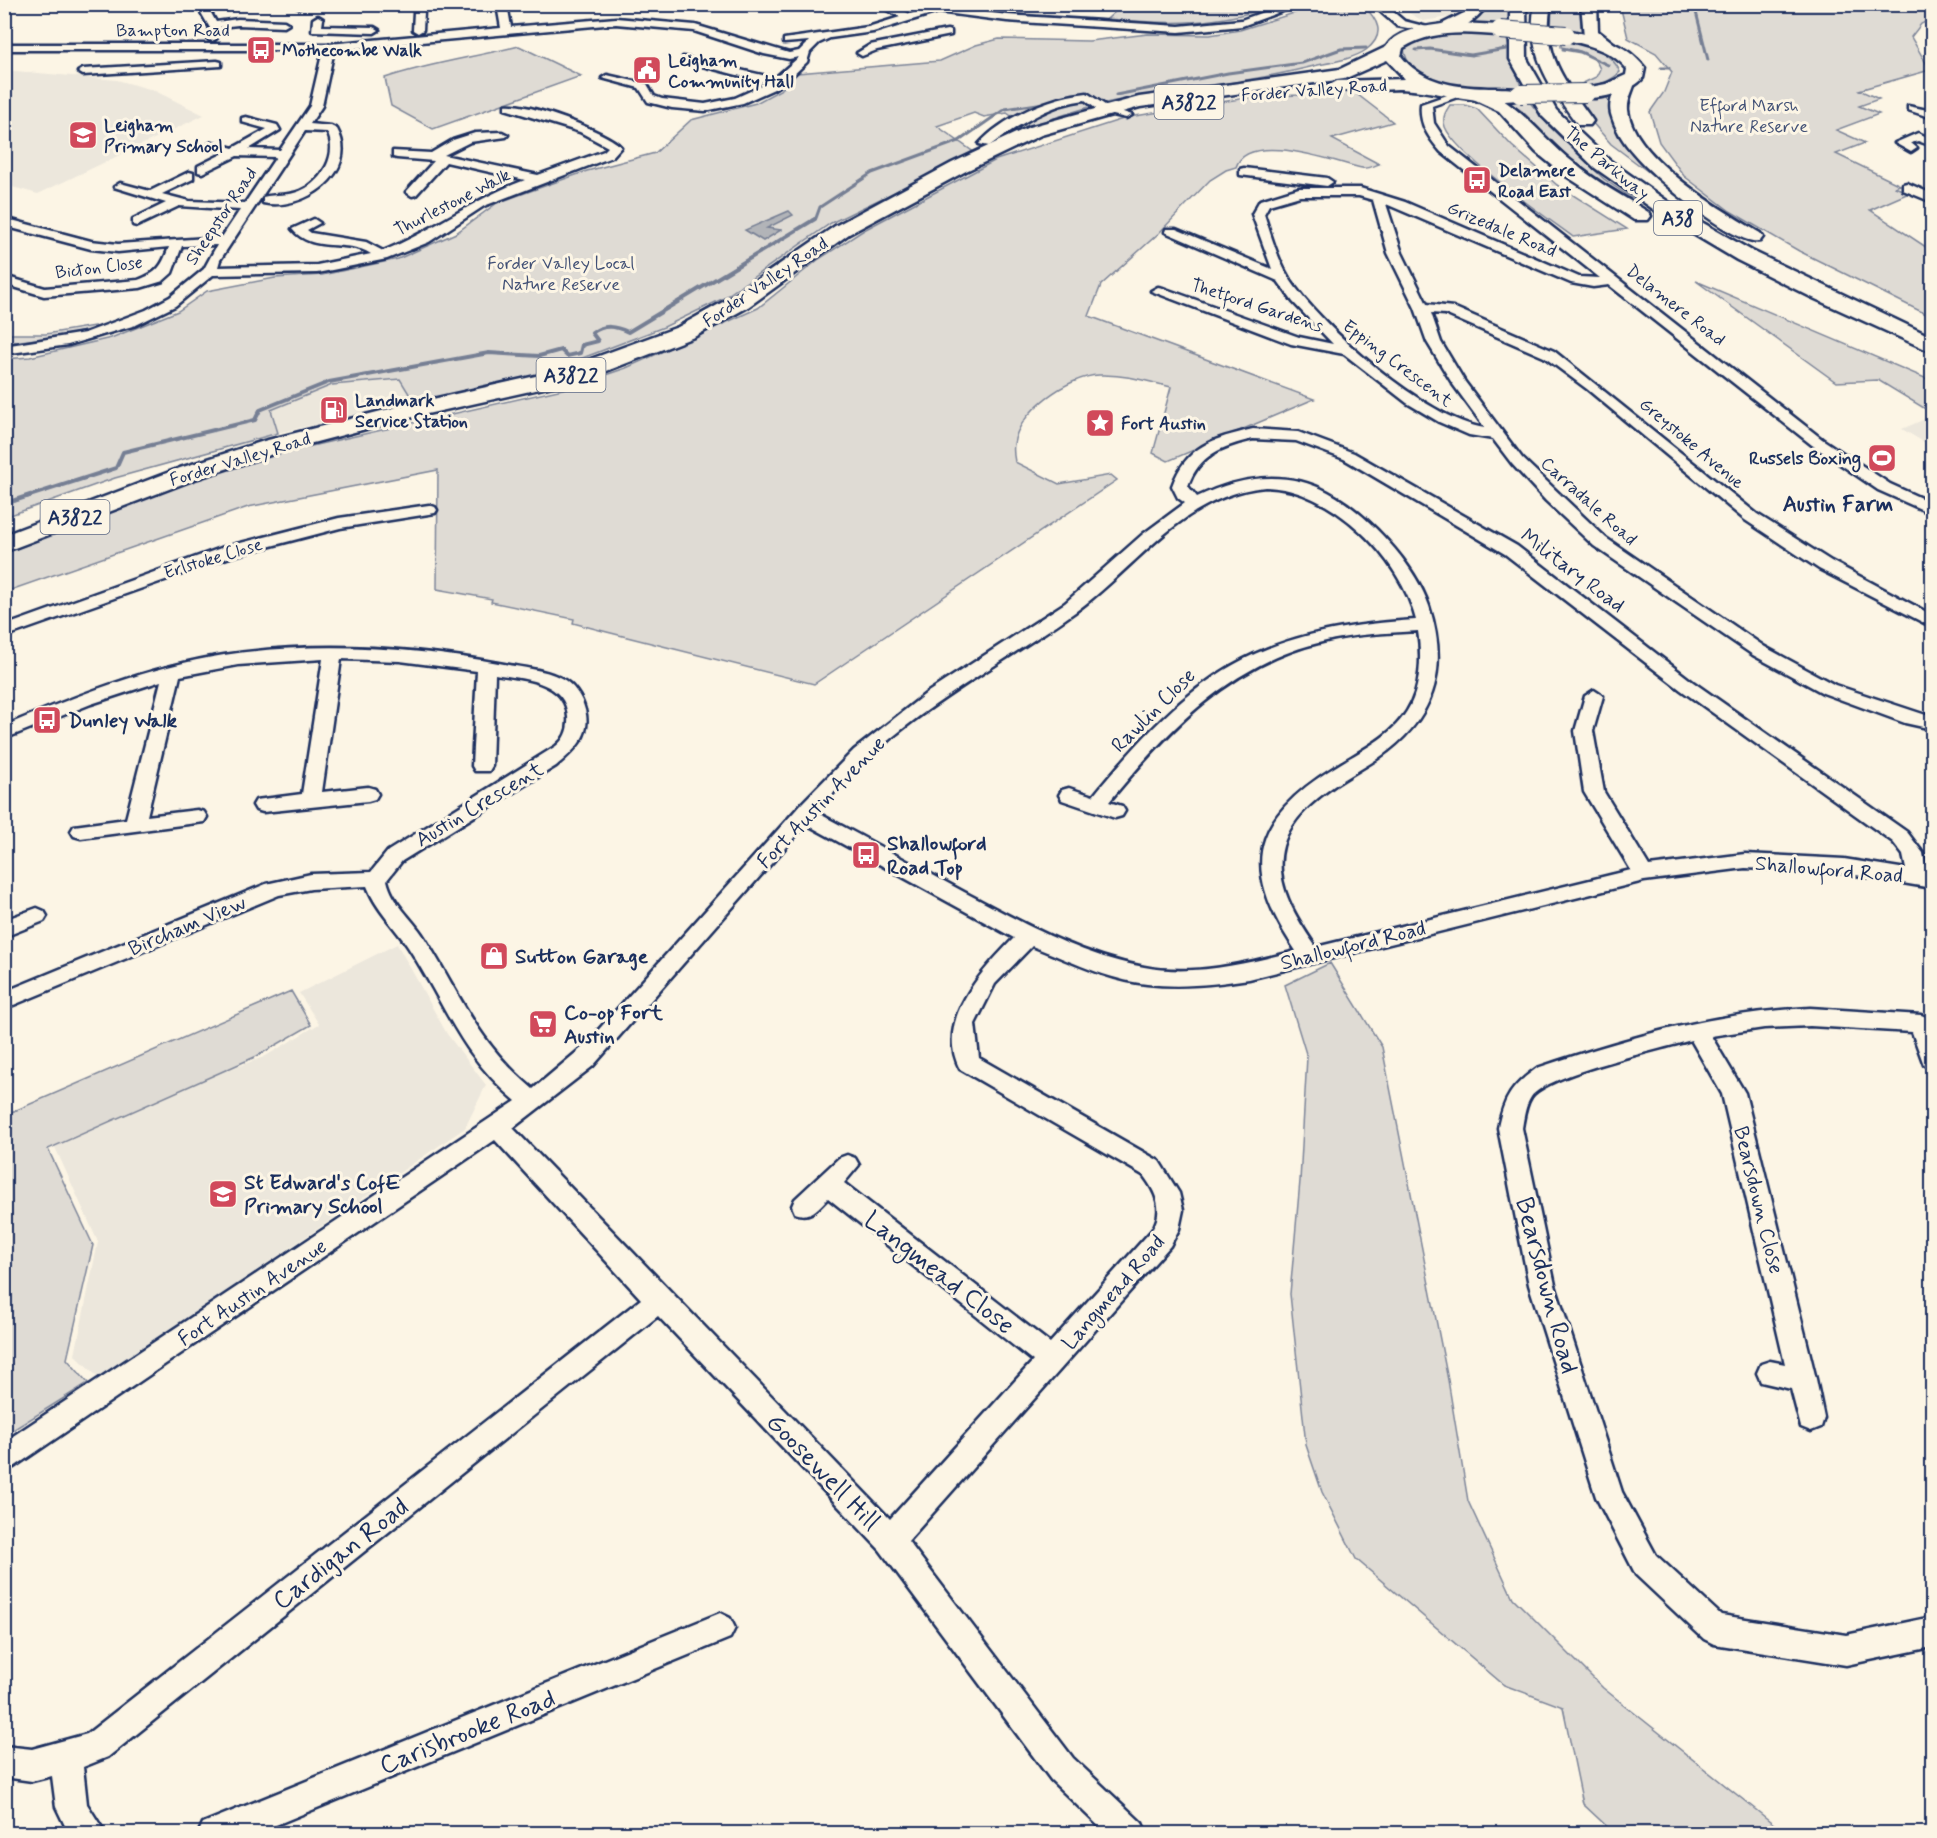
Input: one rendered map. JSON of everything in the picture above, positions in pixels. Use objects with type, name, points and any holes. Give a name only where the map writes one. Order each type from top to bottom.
[{"type":"main road","points":[[1440,29],[1470,16],[1480,4]]},
{"type":"main road","name":"The Parkway","points":[[1518,4],[1515,38],[1533,92],[1583,148],[1656,204],[1713,238],[1789,278],[1932,340]]},
{"type":"main road","name":"The Parkway","points":[[1543,4],[1539,38],[1545,61],[1561,92],[1591,130],[1626,164],[1674,200],[1752,246],[1873,303],[1932,340]]},
{"type":"main road","points":[[1393,49],[1400,66],[1427,94],[1586,93],[1626,83],[1634,78],[1636,68],[1624,54],[1590,33],[1589,4]]},
{"type":"main road","points":[[1440,29],[1500,30],[1566,35],[1608,45]]},
{"type":"main road","name":"Forder Valley Road","points":[[4,536],[273,446],[591,369],[686,332],[740,302],[842,230],[959,167],[1035,131],[1100,106],[1344,74],[1393,49],[1411,36],[1440,29]]},
{"type":"main road","name":"A38","points":[[1626,83],[1618,102],[1620,116],[1629,133],[1656,167],[1729,223],[1873,303]]},
{"type":"main road","name":"Forder Valley Road","points":[[959,167],[1035,140],[1126,115],[1215,98],[1357,84],[1408,84],[1427,94]]},
{"type":"main road","name":"A38","points":[[1469,93],[1505,108],[1543,148],[1570,170],[1647,220],[1806,295],[1932,340]]},
{"type":"main road","name":"Forder Valley Road","points":[[4,544],[145,489]]},
{"type":"street","points":[[201,4],[215,28]]},
{"type":"street","points":[[293,4],[299,5]]},
{"type":"street","points":[[881,4],[910,18]]},
{"type":"street","points":[[775,50],[788,41],[880,27],[947,6],[1007,18],[1179,29],[1236,24],[1297,4]]},
{"type":"street","points":[[1377,4],[1392,19],[1401,24],[1440,29]]},
{"type":"street","points":[[318,19],[316,29],[418,30],[505,25],[502,5]]},
{"type":"street","points":[[616,21],[622,8]]},
{"type":"street","points":[[418,30],[419,12]]},
{"type":"street","points":[[1392,19],[1397,30],[1393,49]]},
{"type":"street","name":"Bampton Road","points":[[9,47],[446,45],[505,25],[616,21],[678,25],[775,50]]},
{"type":"street","points":[[202,33],[238,22],[284,24]]},
{"type":"street","points":[[880,27],[907,43]]},
{"type":"street","points":[[207,46],[215,28]]},
{"type":"street","points":[[862,53],[874,47],[907,43],[947,33]]},
{"type":"street","name":"Bampton Road","points":[[408,48],[524,34],[522,45]]},
{"type":"street","points":[[45,35],[100,39],[181,35]]},
{"type":"street","points":[[775,50],[793,55],[827,36]]},
{"type":"street","points":[[788,41],[800,42],[807,49]]},
{"type":"street","points":[[147,67],[155,46]]},
{"type":"street","name":"Sheepstor Road","points":[[4,350],[73,339],[130,321],[169,303],[210,271],[213,260],[225,241],[304,127],[322,87],[329,47]]},
{"type":"street","points":[[607,78],[643,86],[649,97],[658,102],[699,108],[723,105],[748,98],[777,82],[806,56],[807,49]]},
{"type":"street","points":[[775,50],[796,65]]},
{"type":"street","points":[[687,59],[777,82]]},
{"type":"street","points":[[83,72],[217,64]]},
{"type":"street","name":"Delamere Road","points":[[1427,94],[1425,115],[1430,131],[1445,149],[1817,442],[1884,488],[1932,509]]},
{"type":"street","points":[[985,144],[1033,112],[1076,96],[1088,96],[1100,106],[1126,115]]},
{"type":"street","name":"Thurlestone Walk","points":[[210,271],[317,269],[382,256],[424,239],[480,203],[608,154],[615,147],[610,141],[539,115],[509,107]]},
{"type":"street","points":[[1912,108],[1932,115]]},
{"type":"street","points":[[525,122],[539,115]]},
{"type":"street","points":[[202,169],[274,130],[273,127],[246,120]]},
{"type":"street","points":[[267,200],[298,195],[319,186],[337,155],[337,139],[331,129],[304,127]]},
{"type":"street","name":"Thurlestone Walk","points":[[412,192],[444,149],[483,133],[502,135]]},
{"type":"street","points":[[1911,148],[1901,143],[1918,137],[1932,143]]},
{"type":"street","points":[[212,146],[235,152],[284,154]]},
{"type":"street","name":"Thurlestone Walk","points":[[397,154],[438,158],[538,179]]},
{"type":"street","points":[[1244,172],[1327,186]]},
{"type":"street","points":[[151,195],[189,176]]},
{"type":"street","name":"Epping Crescent","points":[[1380,198],[1327,186],[1264,203],[1258,214],[1282,278],[1345,350],[1440,417],[1469,431],[1486,436],[1499,435]]},
{"type":"street","points":[[120,187],[198,206],[248,207]]},
{"type":"street","points":[[1907,187],[1932,198]]},
{"type":"street","name":"Grizedale Road","points":[[1380,198],[1576,280],[1593,283],[1612,280]]},
{"type":"street","name":"Carradale Road","points":[[1380,198],[1379,203],[1395,253],[1422,308],[1434,342],[1459,383],[1530,477],[1600,542],[1759,651],[1829,689],[1912,719],[1932,723]]},
{"type":"street","points":[[137,222],[176,202]]},
{"type":"street","name":"Bicton Close","points":[[4,222],[91,245],[118,248],[177,242],[225,241]]},
{"type":"street","name":"Thurlestone Walk","points":[[314,223],[298,229],[303,235],[316,239],[363,244],[382,256]]},
{"type":"street","points":[[1171,232],[1282,278]]},
{"type":"street","name":"Bicton Close","points":[[4,280],[44,292],[140,284],[158,278],[167,270],[177,242]]},
{"type":"street","points":[[1257,268],[1277,264]]},
{"type":"street","name":"Thetford Gardens","points":[[1158,291],[1296,341],[1345,350]]},
{"type":"street","name":"Greystoke Avenue","points":[[1422,308],[1448,310],[1549,354],[1592,386],[1698,476],[1751,517],[1825,565],[1932,622]]},
{"type":"street","name":"Military Road","points":[[1195,503],[1184,495],[1180,486],[1186,469],[1201,452],[1227,440],[1253,434],[1298,437],[1349,456],[1511,550],[1687,686],[1900,837],[1913,853],[1925,879]]},
{"type":"street","name":"Fort Austin Avenue","points":[[4,1458],[533,1102],[580,1065],[703,931],[804,814],[861,754],[911,713],[1080,602],[1157,528],[1195,503],[1220,491],[1269,481],[1292,482],[1317,492],[1339,506],[1401,565],[1420,604],[1431,659],[1423,702],[1403,731],[1307,793],[1283,821],[1273,844],[1268,863],[1280,904],[1292,930],[1310,955]]},
{"type":"street","name":"Erlstoke Close","points":[[4,632],[227,552],[339,523],[429,510]]},
{"type":"street","name":"Rawlin Close","points":[[1069,795],[1106,808],[1139,752],[1191,698],[1216,679],[1252,659],[1287,644],[1342,631],[1374,626],[1426,625]]},
{"type":"street","points":[[311,800],[333,653]]},
{"type":"street","name":"Austin Crescent","points":[[4,733],[93,695],[171,671],[251,658],[333,653],[399,656],[486,666],[555,682],[576,704],[578,724],[574,737],[567,746],[549,761],[395,856],[376,879]]},
{"type":"street","points":[[482,766],[486,666]]},
{"type":"street","points":[[135,824],[171,671]]},
{"type":"street","points":[[1594,696],[1584,731],[1594,792],[1644,874]]},
{"type":"street","points":[[263,805],[368,794]]},
{"type":"street","name":"Shallowford Road","points":[[804,814],[1029,936],[1095,962],[1145,975],[1197,978],[1249,971],[1644,874],[1744,861],[1844,866],[1925,879]]},
{"type":"street","points":[[81,831],[196,817]]},
{"type":"street","name":"Bircham View","points":[[4,1001],[273,889],[295,883],[327,879],[376,879]]},
{"type":"street","points":[[376,879],[378,895],[412,936],[438,976],[462,1025],[484,1056],[533,1102]]},
{"type":"street","points":[[4,929],[38,916]]},
{"type":"street","name":"Langmead Road","points":[[890,1540],[1161,1238],[1168,1229],[1172,1213],[1165,1184],[1151,1168],[968,1063],[964,1024],[987,980],[1029,936]]},
{"type":"street","name":"Bearsdown Road","points":[[1932,1059],[1927,1024],[1810,1017],[1764,1019],[1696,1030],[1545,1074],[1524,1089],[1514,1107],[1510,1128],[1542,1285],[1610,1497],[1647,1565],[1714,1629],[1846,1650],[1932,1632]]},
{"type":"street","name":"Bearsdown Close","points":[[1696,1030],[1733,1093],[1811,1418]]},
{"type":"street","name":"Goosewell Hill","points":[[496,1126],[659,1300],[890,1540],[1062,1769],[1131,1833]]},
{"type":"street","points":[[804,1206],[847,1165]]},
{"type":"street","name":"Langmead Close","points":[[828,1184],[1053,1361]]},
{"type":"street","name":"Cardigan Road","points":[[4,1761],[32,1765],[67,1757],[97,1746],[659,1300]]},
{"type":"street","points":[[1770,1373],[1803,1379]]},
{"type":"street","name":"Carisbrooke Road","points":[[214,1833],[720,1628]]},
{"type":"street","points":[[67,1757],[69,1794],[74,1817],[90,1833]]},
{"type":"shaded area","points":[[1395,5],[1458,5],[1450,17],[1423,21]]},
{"type":"shaded area","name":"Leigham Primary School","points":[[4,70],[117,80],[153,90],[204,115],[38,194],[5,185]]},
{"type":"shaded area","points":[[789,211],[793,215],[767,228],[781,230],[763,241],[745,230]]},
{"type":"shaded area","points":[[400,379],[414,402],[278,433],[271,410],[332,385]]},
{"type":"shaded area","points":[[1932,416],[1932,447],[1902,429]]},
{"type":"shaded area","name":"St Edward's CofE Primary School","points":[[397,944],[447,1034],[486,1085],[465,1128],[99,1378],[75,1355],[98,1242],[54,1145],[180,1087],[264,1057],[319,1024],[299,993]]},
{"type":"green space","points":[[1124,4],[1279,5],[1255,12],[1194,22],[1107,19]]},
{"type":"green space","name":"Forder Valley Local Nature Reserve","points":[[1320,5],[1363,5],[1378,27],[1372,44],[1361,53],[1343,60],[1268,76],[1104,103],[1028,128],[1007,113],[984,117],[974,113],[937,126],[975,153],[831,223],[722,299],[664,327],[530,378],[414,402],[400,379],[332,385],[271,410],[278,433],[115,478],[5,517],[5,359],[30,357],[111,338],[178,311],[207,291],[275,278],[322,275],[398,259],[456,233],[497,203],[587,171],[655,153],[691,120],[756,103],[782,89],[797,73],[940,61],[976,45],[999,39],[1089,41],[1148,34],[1210,35],[1240,30]]},
{"type":"green space","points":[[1491,5],[1516,5],[1512,28],[1466,26]]},
{"type":"green space","points":[[1552,5],[1580,5],[1581,33],[1551,30]]},
{"type":"green space","name":"Efford Marsh Nature Reserve","points":[[1620,5],[1932,5],[1932,19],[1921,24],[1911,37],[1930,70],[1859,90],[1879,99],[1859,106],[1879,114],[1836,130],[1865,143],[1836,154],[1900,185],[1895,187],[1909,193],[1870,210],[1932,251],[1932,317],[1799,251],[1730,211],[1684,176],[1659,142],[1650,112],[1664,92],[1672,72],[1656,53],[1628,38]]},
{"type":"green space","points":[[1438,32],[1505,33],[1521,87],[1471,86],[1451,83],[1418,71],[1408,60],[1404,46]]},
{"type":"green space","points":[[1561,40],[1595,48],[1610,58],[1620,72],[1601,84],[1578,89],[1577,86],[1596,77],[1600,69],[1589,55],[1561,47]]},
{"type":"green space","points":[[519,46],[581,76],[433,129],[391,106],[385,78],[435,64]]},
{"type":"green space","points":[[1349,88],[1393,122],[1332,139],[1379,164],[1362,168],[1313,155],[1274,149],[1257,151],[1244,156],[1236,167],[1210,180],[1159,233],[1101,285],[1089,316],[1314,399],[1168,461],[1153,453],[1171,387],[1126,377],[1099,375],[1073,382],[1060,389],[1034,408],[1025,420],[1014,444],[1015,462],[1059,484],[1111,475],[1117,480],[814,684],[573,623],[574,619],[491,602],[492,599],[437,589],[438,470],[248,507],[5,592],[5,553],[192,480],[285,452],[567,388],[626,368],[758,308],[819,259],[864,230],[996,160],[1129,117],[1252,97],[1299,95]]},
{"type":"green space","points":[[1570,97],[1607,97],[1614,118],[1686,200],[1611,144]]},
{"type":"green space","points":[[1505,100],[1528,100],[1549,126],[1604,179],[1637,202],[1582,171],[1522,111]]},
{"type":"green space","points":[[1450,105],[1465,105],[1477,109],[1512,146],[1557,185],[1627,229],[1573,237],[1522,200],[1462,149],[1449,135],[1444,123],[1444,115]]},
{"type":"green space","points":[[1696,281],[1932,381],[1932,413],[1878,380],[1836,382]]},
{"type":"green space","points":[[94,326],[98,328],[68,335],[5,343],[5,334],[46,334]]},
{"type":"green space","points":[[1330,963],[1382,1047],[1448,1380],[1468,1501],[1513,1598],[1603,1688],[1785,1833],[1614,1833],[1583,1804],[1563,1707],[1504,1685],[1356,1559],[1322,1492],[1306,1445],[1290,1294],[1300,1181],[1307,1057],[1285,985]]},
{"type":"green space","points":[[291,991],[311,1025],[257,1056],[48,1149],[93,1245],[67,1359],[88,1383],[5,1435],[5,1115]]},
{"type":"waterway","points":[[1694,4],[1708,60]]},
{"type":"waterway","points":[[1116,95],[1228,73],[1302,63],[1341,49],[1366,48]]},
{"type":"waterway","points":[[1416,50],[1430,49],[1471,55],[1506,49]]},
{"type":"waterway","points":[[1563,49],[1580,52],[1608,65]]},
{"type":"waterway","points":[[1661,68],[1669,68]]},
{"type":"waterway","points":[[812,220],[816,218],[820,207],[872,173],[959,141],[1005,109],[1051,102]]},
{"type":"waterway","points":[[26,497],[116,468],[123,452],[255,420],[260,410],[329,382],[489,353],[539,356],[561,350],[567,356],[580,353],[582,345],[598,341],[592,333],[596,330],[610,327],[628,332],[815,219]]},
{"type":"waterway","points":[[4,504],[31,495]]},
{"type":"place","name":"Mothecombe Walk","points":[[261,50]]},
{"type":"place","name":"Leigham Community Hall","points":[[647,70]]},
{"type":"place","name":"Leigham Primary School","points":[[83,135]]},
{"type":"place","name":"Delamere Road East","points":[[1477,180]]},
{"type":"place","name":"Landmark Service Station","points":[[334,410]]},
{"type":"place","name":"Fort Austin","points":[[1100,423]]},
{"type":"place","name":"Russels Boxing","points":[[1882,458]]},
{"type":"place","name":"Dunley Walk","points":[[47,720]]},
{"type":"place","name":"Shallowford Road Top","points":[[866,855]]},
{"type":"place","name":"Sutton Garage","points":[[494,956]]},
{"type":"place","name":"Co-op Fort Austin","points":[[543,1024]]},
{"type":"place","name":"St Edward's CofE Primary School","points":[[223,1194]]},
{"type":"district","name":"Austin Farm","points":[[1838,503]]}]
